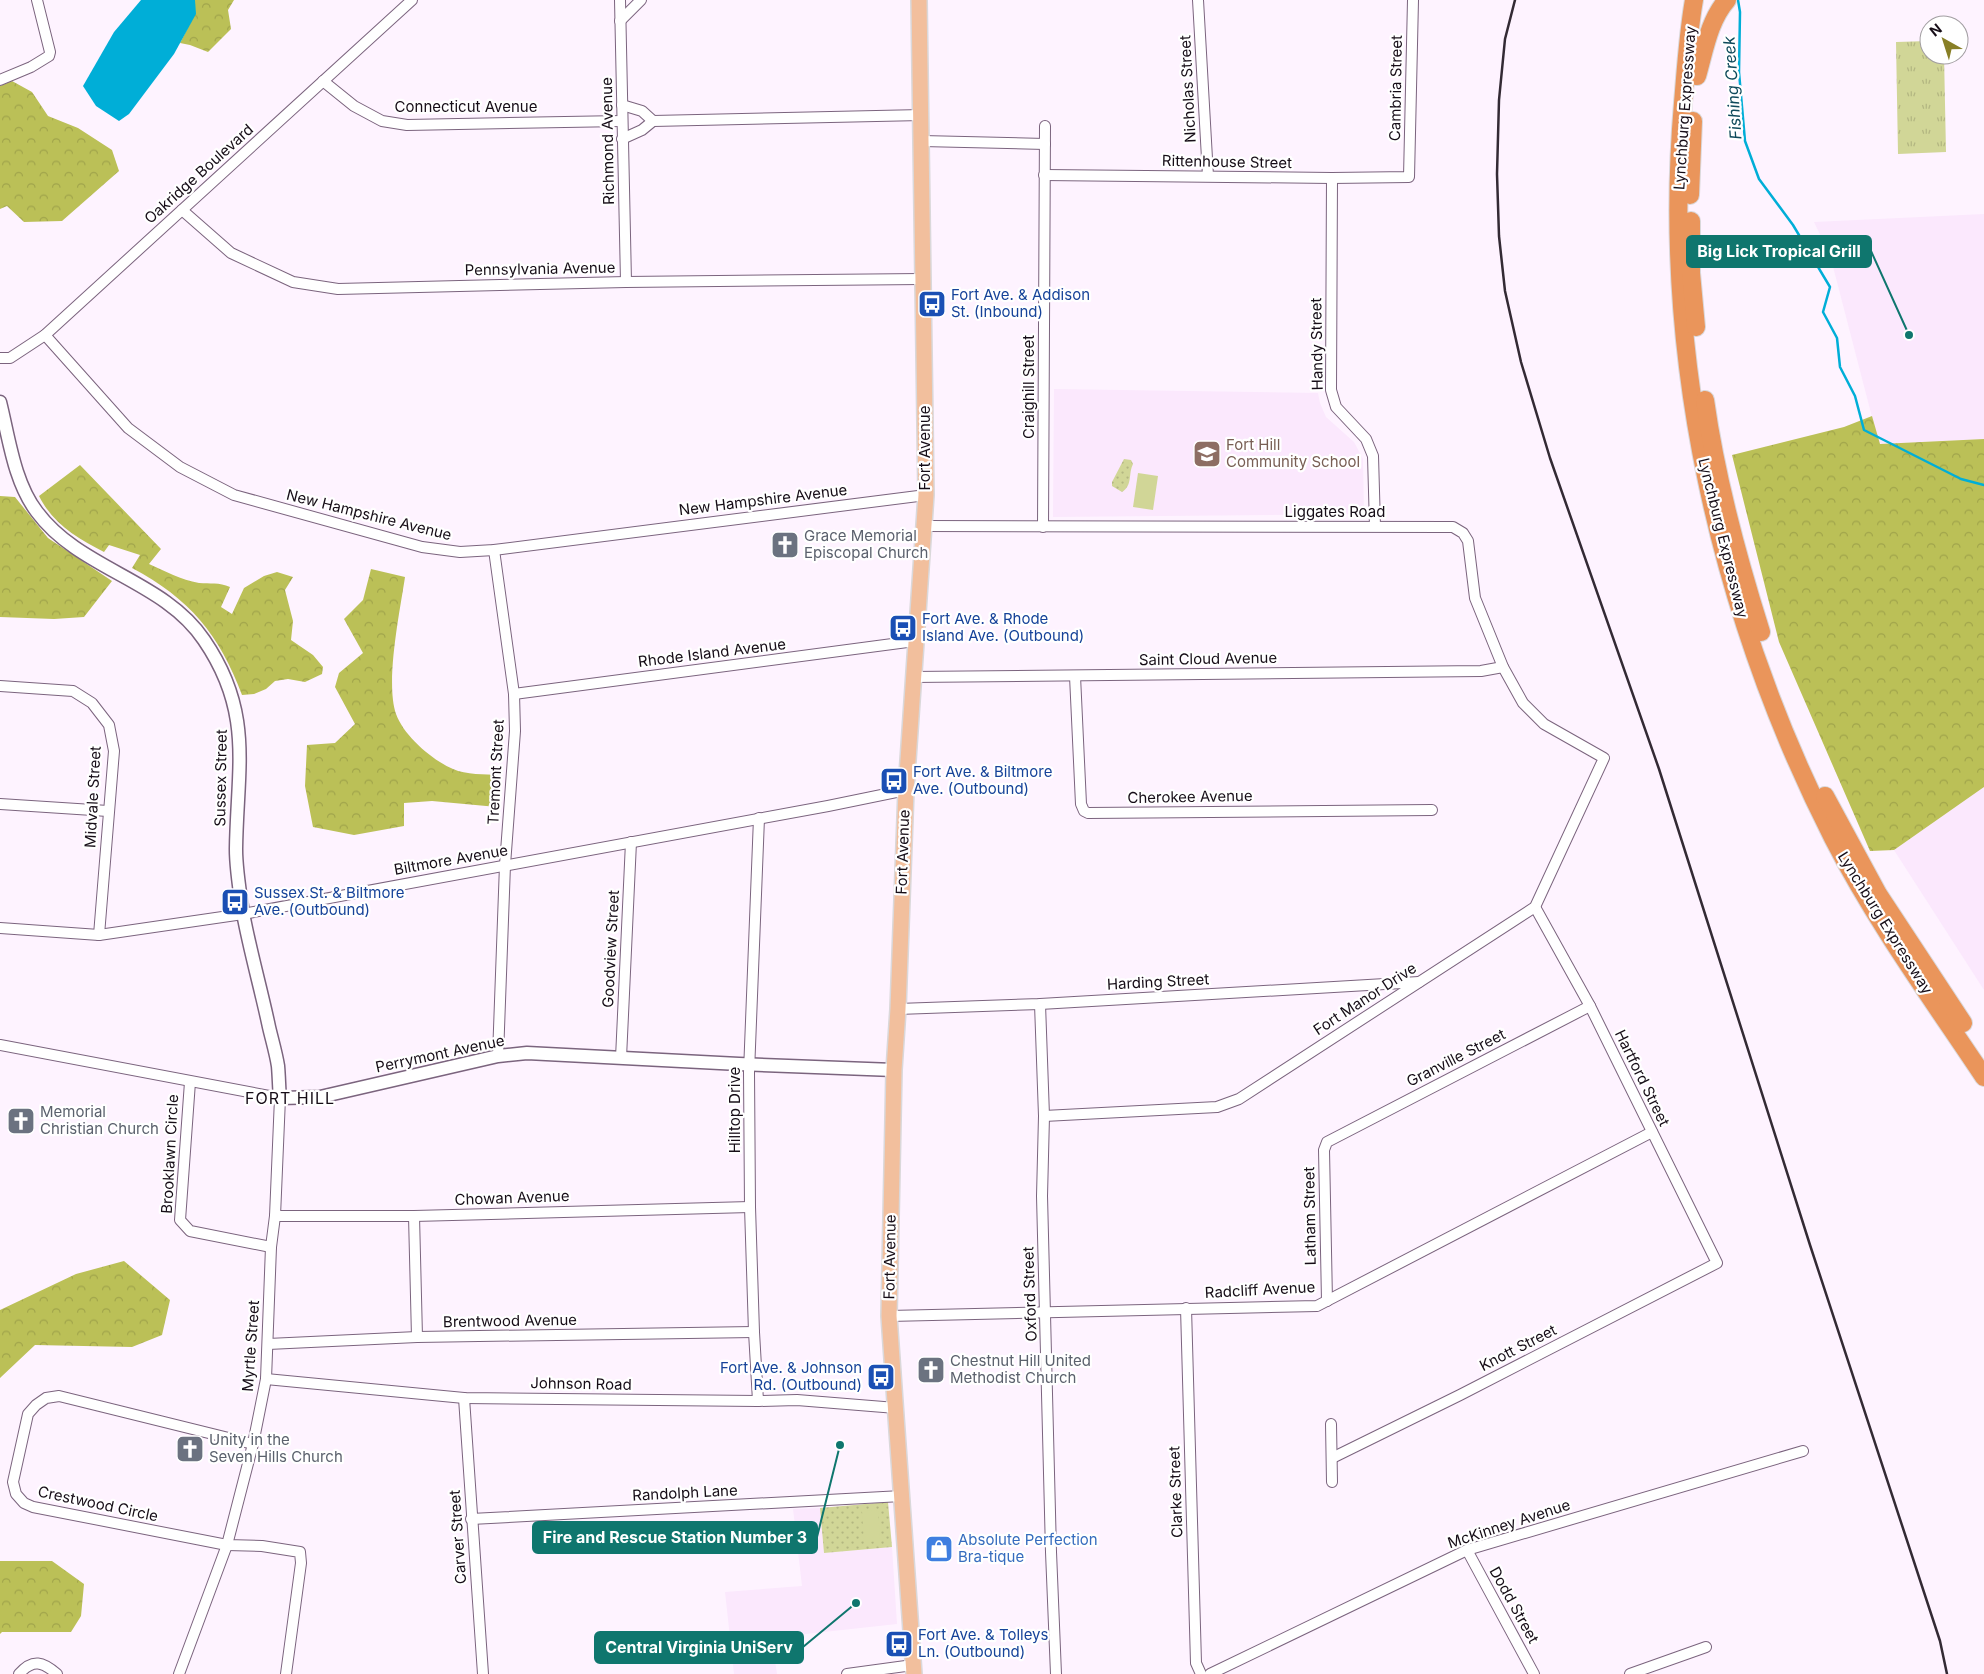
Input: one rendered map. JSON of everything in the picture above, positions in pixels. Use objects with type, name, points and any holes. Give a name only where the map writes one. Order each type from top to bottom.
[{"type":"highway","name":"Lynchburg Expressway","points":[[1694,0],[1678,153],[1681,301],[1697,432],[1714,514],[1734,592],[1781,724],[1805,780],[1835,841],[1876,915],[1984,1077]]},
{"type":"highway","name":"Lynchburg Expressway","points":[[1706,0],[1692,126],[1690,192],[1691,273],[1698,350],[1712,441],[1727,514],[1748,592],[1773,670],[1819,784],[1878,894],[1984,1055]]},
{"type":"highway","points":[[1697,76],[1712,26],[1717,14],[1727,0]]},
{"type":"main road","name":"Fort Avenue","points":[[913,1669],[889,1316],[894,1070],[906,790],[926,494],[919,0]]},
{"type":"street","points":[[0,80],[31,67],[49,56],[50,52],[37,0]]},
{"type":"street","name":"Oakridge Boulevard","points":[[0,358],[10,358],[45,335],[412,0]]},
{"type":"street","name":"Richmond Avenue","points":[[620,0],[626,282]]},
{"type":"street","points":[[620,21],[640,0]]},
{"type":"street","name":"Nicholas Street","points":[[1198,0],[1208,176]]},
{"type":"street","name":"Cambria Street","points":[[1410,177],[1413,0]]},
{"type":"street","name":"Connecticut Avenue","points":[[323,81],[354,106],[382,121],[407,125],[622,122]]},
{"type":"street","points":[[622,104],[642,112],[653,121]]},
{"type":"street","points":[[622,139],[642,130],[653,121],[922,115]]},
{"type":"street","name":"Craighill Street","points":[[1043,528],[1045,126]]},
{"type":"street","points":[[922,141],[1045,144]]},
{"type":"street","name":"Rittenhouse Street","points":[[1044,176],[1410,177]]},
{"type":"street","name":"Handy Street","points":[[1332,178],[1331,390],[1336,407],[1366,439],[1374,456],[1375,526]]},
{"type":"street","name":"Pennsylvania Avenue","points":[[182,210],[231,253],[293,282],[338,289],[626,282],[922,279]]},
{"type":"street","name":"New Hampshire Avenue","points":[[45,335],[128,428],[180,466],[234,495],[422,547],[460,552],[494,550],[926,494]]},
{"type":"street","name":"Sussex Street","points":[[0,402],[18,474],[36,512],[58,536],[158,596],[188,620],[204,639],[228,682],[239,727],[240,765],[236,852],[243,914],[278,1065],[280,1098]]},
{"type":"street","name":"Liggates Road","points":[[924,526],[1043,528],[1453,527],[1463,533],[1469,545],[1475,598],[1503,667],[1523,704],[1544,724],[1604,758],[1535,907]]},
{"type":"street","name":"Tremont Street","points":[[494,550],[514,694],[514,731],[505,864],[498,1056]]},
{"type":"street","name":"Rhode Island Avenue","points":[[514,694],[915,641]]},
{"type":"street","name":"Saint Cloud Avenue","points":[[913,677],[1481,671],[1503,667]]},
{"type":"street","name":"Cherokee Avenue","points":[[1075,676],[1081,804],[1088,812],[1432,810]]},
{"type":"street","name":"Midvale Street","points":[[0,686],[73,691],[92,703],[109,725],[114,751],[99,935]]},
{"type":"street","name":"Biltmore Avenue","points":[[0,928],[99,935],[243,914],[906,790]]},
{"type":"street","points":[[0,804],[108,811]]},
{"type":"street","name":"Hilltop Drive","points":[[758,1401],[750,1207],[750,1065],[760,818]]},
{"type":"street","name":"Goodview Street","points":[[621,1058],[631,842]]},
{"type":"street","name":"Fort Manor Drive","points":[[1044,1116],[1217,1107],[1239,1099],[1535,907]]},
{"type":"street","name":"Hartford Street","points":[[1535,907],[1590,1006],[1717,1263]]},
{"type":"street","name":"Harding Street","points":[[898,1008],[1040,1004],[1419,982]]},
{"type":"street","name":"Oxford Street","points":[[1040,1004],[1044,1116],[1042,1196],[1056,1674]]},
{"type":"street","name":"Granville Street","points":[[1336,1138],[1590,1006]]},
{"type":"street","name":"Perrymont Avenue","points":[[0,1045],[280,1098],[320,1097],[498,1056],[527,1053],[750,1065],[894,1070]]},
{"type":"street","name":"Brooklawn Circle","points":[[190,1082],[180,1220],[190,1231],[271,1247]]},
{"type":"street","name":"Myrtle Street","points":[[179,1674],[227,1545],[253,1444],[266,1379],[271,1247],[275,1216],[280,1098]]},
{"type":"street","name":"Radcliff Avenue","points":[[889,1316],[1317,1306],[1652,1132]]},
{"type":"street","name":"Latham Street","points":[[1327,1300],[1324,1150],[1327,1142],[1336,1138]]},
{"type":"street","name":"Chowan Avenue","points":[[275,1216],[414,1216],[750,1207]]},
{"type":"street","points":[[414,1216],[417,1337]]},
{"type":"street","name":"Knott Street","points":[[1332,1458],[1460,1395],[1717,1263]]},
{"type":"street","name":"Clarke Street","points":[[1186,1308],[1196,1662],[1202,1674]]},
{"type":"street","name":"Brentwood Avenue","points":[[268,1344],[417,1337],[754,1332]]},
{"type":"street","name":"Johnson Road","points":[[266,1379],[464,1398],[797,1400],[896,1408]]},
{"type":"street","name":"Crestwood Circle","points":[[253,1444],[59,1396],[46,1398],[28,1414],[12,1482],[16,1494],[24,1503],[33,1507],[227,1545],[262,1546],[300,1552],[301,1564],[286,1674]]},
{"type":"street","name":"Carver Street","points":[[464,1398],[483,1674]]},
{"type":"street","points":[[1331,1424],[1332,1482]]},
{"type":"street","name":"McKinney Avenue","points":[[1210,1674],[1466,1550],[1803,1451]]},
{"type":"street","name":"Randolph Lane","points":[[471,1519],[902,1496]]},
{"type":"street","name":"Dodd Street","points":[[1466,1550],[1534,1674]]},
{"type":"street","points":[[1630,1674],[1706,1647]]},
{"type":"street","points":[[20,1674],[25,1668],[36,1663],[47,1666],[57,1674]]},
{"type":"street","points":[[847,1674],[913,1669]]},
{"type":"shaded area","points":[[1984,214],[1984,439],[1879,444],[1830,255],[1814,222]]},
{"type":"shaded area","name":"Fort Hill Community School","points":[[1054,389],[1318,393],[1326,417],[1354,442],[1363,459],[1364,514],[1053,517]]},
{"type":"shaded area","points":[[1984,787],[1984,990],[1894,850]]},
{"type":"shaded area","points":[[820,1508],[824,1553],[892,1547],[897,1624],[778,1637],[775,1661],[777,1674],[734,1674],[725,1592],[802,1586],[793,1509]]},
{"type":"green space","points":[[195,0],[234,0],[228,10],[231,29],[208,52],[180,43],[195,14]]},
{"type":"green space","points":[[1919,41],[1919,65],[1944,65],[1946,152],[1898,154],[1896,42]]},
{"type":"green space","points":[[12,81],[32,92],[48,116],[78,128],[112,150],[119,171],[62,221],[24,222],[7,206],[0,209],[0,86]]},
{"type":"green space","points":[[1872,416],[1880,444],[1984,439],[1984,787],[1894,850],[1870,851],[1779,642],[1732,455],[1844,427]]},
{"type":"green space","points":[[1124,459],[1131,460],[1133,464],[1128,486],[1122,492],[1112,486],[1112,482]]},
{"type":"green space","points":[[80,465],[161,549],[149,564],[192,582],[230,587],[221,607],[232,614],[244,588],[264,576],[277,572],[293,577],[285,590],[293,621],[291,640],[313,655],[323,667],[322,674],[305,682],[288,679],[275,681],[266,689],[254,694],[242,695],[223,654],[200,620],[170,592],[132,568],[140,555],[109,545],[104,552],[84,541],[51,515],[39,496]]},
{"type":"green space","points":[[1138,473],[1158,476],[1153,510],[1133,507]]},
{"type":"green space","points":[[0,496],[15,497],[48,538],[112,581],[84,617],[54,619],[0,617]]},
{"type":"green space","points":[[371,569],[405,577],[397,627],[392,684],[393,700],[400,722],[412,739],[436,760],[445,765],[464,772],[499,775],[497,807],[432,801],[404,803],[404,826],[354,835],[313,827],[305,786],[307,745],[335,743],[355,724],[335,687],[339,673],[363,653],[344,619],[363,600]]},
{"type":"green space","points":[[124,1261],[170,1300],[162,1335],[132,1347],[35,1345],[0,1378],[0,1310],[76,1274]]},
{"type":"green space","points":[[888,1502],[892,1547],[824,1553],[820,1508]]},
{"type":"green space","points":[[878,1510],[880,1541],[864,1542],[862,1511]]},
{"type":"green space","points":[[0,1561],[52,1561],[84,1584],[81,1616],[71,1632],[2,1632],[0,1634]]},
{"type":"water","points":[[141,0],[195,0],[196,14],[174,54],[129,114],[119,121],[96,106],[83,86],[114,32]]},
{"type":"waterway","name":"Fishing Creek","points":[[1738,0],[1740,12],[1739,72],[1745,141],[1759,179],[1793,225],[1830,287],[1823,312],[1837,338],[1840,367],[1855,396],[1864,430],[1961,479],[1984,485]]},
{"type":"railway","points":[[1515,0],[1505,39],[1499,100],[1497,174],[1499,236],[1505,291],[1521,362],[1550,458],[1659,769],[1810,1245],[1940,1641],[1947,1674]]},
{"type":"place","name":"Fort Ave. & Addison St. (Inbound)","points":[[932,304]]},
{"type":"place","name":"Big Lick Tropical Grill","points":[[1909,335]]},
{"type":"place","name":"Fort Hill Community School","points":[[1207,454]]},
{"type":"place","name":"Grace Memorial Episcopal Church","points":[[785,545]]},
{"type":"place","name":"Fort Ave. & Rhode Island Ave. (Outbound)","points":[[903,628]]},
{"type":"place","name":"Fort Ave. & Biltmore Ave. (Outbound)","points":[[894,781]]},
{"type":"place","name":"Sussex St. & Biltmore Ave. (Outbound)","points":[[235,902]]},
{"type":"place","name":"Memorial Christian Church","points":[[21,1121]]},
{"type":"place","name":"Chestnut Hill United Methodist Church","points":[[931,1370]]},
{"type":"place","name":"Fort Ave. & Johnson Rd. (Outbound)","points":[[881,1377]]},
{"type":"place","name":"Fire and Rescue Station Number 3","points":[[840,1445]]},
{"type":"place","name":"Unity in the Seven Hills Church","points":[[190,1449]]},
{"type":"place","name":"Absolute Perfection Bra-tique","points":[[939,1549]]},
{"type":"place","name":"Central Virginia UniServ","points":[[856,1603]]},
{"type":"place","name":"Fort Ave. & Tolleys Ln. (Outbound)","points":[[899,1644]]},
{"type":"district","name":"FORT HILL","points":[[290,1098]]}]
